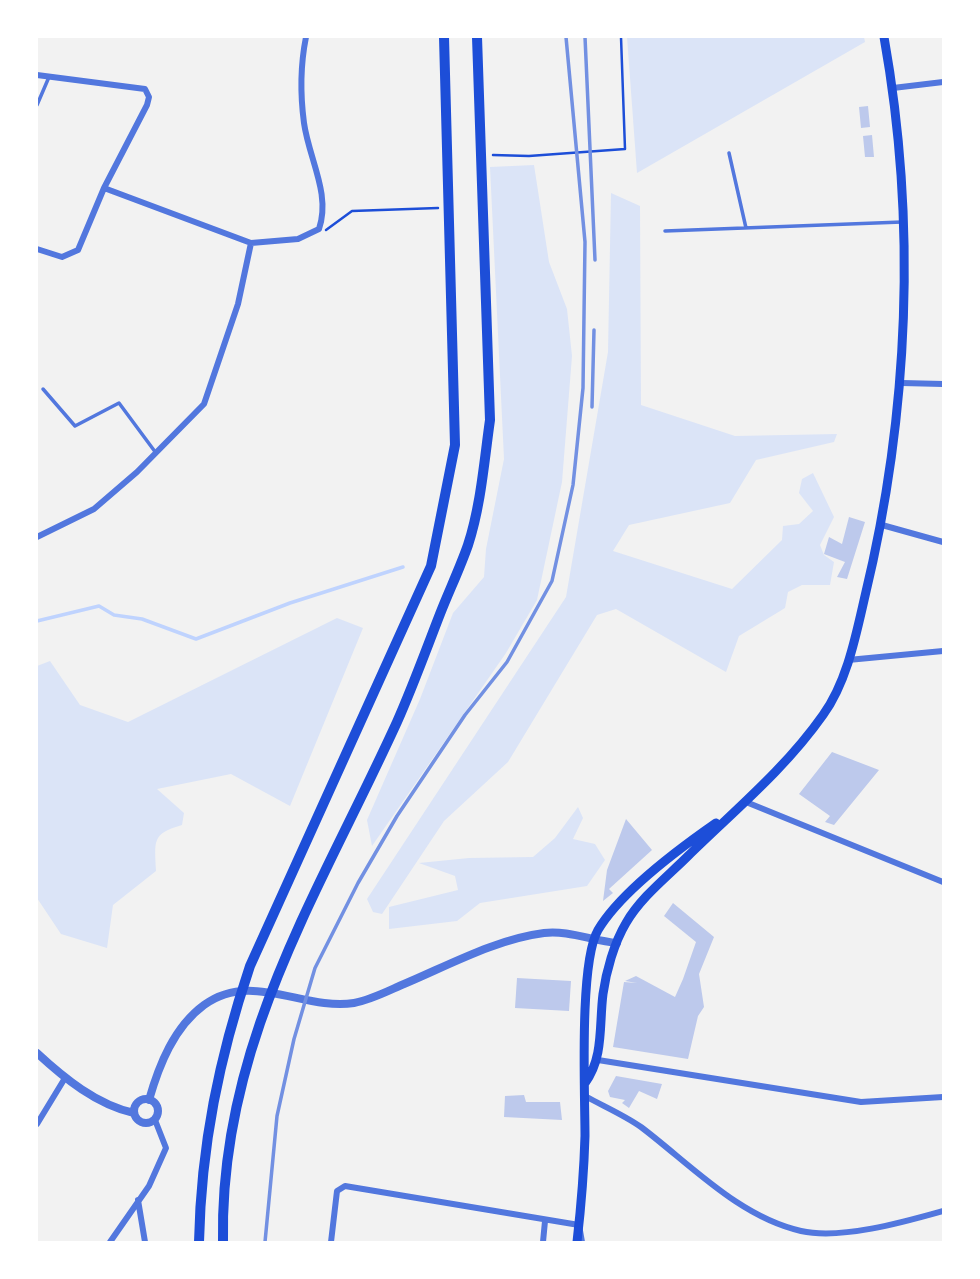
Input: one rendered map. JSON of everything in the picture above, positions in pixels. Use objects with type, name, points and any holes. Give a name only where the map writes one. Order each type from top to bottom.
[{"type":"highway","points":[[199,1242],[201,1182],[208,1123],[219,1065],[236,1008],[250,967],[430,566],[456,445],[444,37]]},
{"type":"highway","points":[[223,1242],[222,1210],[235,1114],[258,1024],[296,928],[397,720],[468,544],[482,482],[489,420],[477,37]]},
{"type":"main road","points":[[585,1083],[598,1060],[603,991],[617,943],[626,923],[660,882],[791,757],[826,712],[848,660],[882,525],[902,383],[905,321],[902,222],[893,88],[884,37]]},
{"type":"main road","points":[[579,1242],[585,1096],[584,1026],[593,941],[620,904],[682,847],[746,802]]},
{"type":"street","points":[[104,188],[251,243],[307,236],[319,229],[324,201],[304,125],[299,74],[306,37]]},
{"type":"street","points":[[37,75],[145,89],[149,97],[104,188],[78,250],[62,257],[37,249]]},
{"type":"street","points":[[893,88],[943,82]]},
{"type":"street","points":[[37,537],[94,509],[156,453],[204,404],[238,304],[251,243]]},
{"type":"street","points":[[902,383],[943,384]]},
{"type":"street","points":[[882,525],[943,542]]},
{"type":"street","points":[[848,660],[943,650]]},
{"type":"street","points":[[746,802],[943,882]]},
{"type":"street","points":[[149,1100],[161,1060],[204,1005],[223,995],[268,990],[328,1004],[355,1003],[535,935],[565,933],[593,941],[617,943]]},
{"type":"street","points":[[37,1053],[65,1079],[118,1110],[134,1113],[141,1123],[155,1120]]},
{"type":"street","points":[[598,1060],[862,1102],[943,1097]]},
{"type":"street","points":[[37,1124],[65,1079]]},
{"type":"street","points":[[585,1096],[639,1126],[689,1167],[750,1210],[800,1231],[863,1228],[943,1211]]},
{"type":"street","points":[[134,1113],[138,1102],[149,1100]]},
{"type":"street","points":[[110,1242],[149,1186],[166,1148],[155,1120],[158,1109],[149,1100]]},
{"type":"street","points":[[331,1242],[337,1191],[345,1186],[579,1226]]},
{"type":"street","points":[[138,1200],[145,1242]]},
{"type":"street","points":[[543,1242],[545,1221]]},
{"type":"lane","points":[[37,106],[49,78]]},
{"type":"lane","points":[[729,153],[746,228]]},
{"type":"lane","points":[[665,231],[902,222]]},
{"type":"lane","points":[[43,389],[75,426],[119,403],[156,453]]},
{"type":"path","points":[[492,155],[529,156],[625,149],[621,37]]},
{"type":"path","points":[[319,229],[328,230],[352,211],[429,210],[439,207]]},
{"type":"shaded area","points":[[627,37],[864,37],[865,42],[637,173]]},
{"type":"shaded area","points":[[534,165],[549,262],[567,309],[572,356],[562,482],[537,600],[506,653],[372,846],[367,820],[420,699],[453,613],[484,577],[486,549],[504,459],[490,167]]},
{"type":"shaded area","points":[[611,193],[640,206],[641,405],[735,436],[837,434],[834,442],[756,460],[730,503],[629,525],[613,551],[732,589],[782,540],[783,526],[799,524],[813,511],[799,493],[802,479],[813,473],[834,517],[820,545],[824,555],[834,562],[830,585],[802,585],[788,592],[785,608],[739,636],[726,672],[616,609],[597,615],[508,762],[444,821],[382,914],[373,912],[367,899],[566,597],[608,352]]},
{"type":"shaded area","points":[[337,618],[363,628],[290,806],[231,774],[157,789],[184,813],[182,825],[165,832],[157,840],[156,871],[113,905],[107,948],[61,934],[37,898],[37,666],[50,661],[80,705],[128,722]]},
{"type":"shaded area","points":[[578,807],[583,818],[573,839],[595,844],[605,860],[587,886],[480,903],[457,921],[389,929],[389,907],[458,890],[455,876],[419,863],[469,858],[533,857],[555,838]]},
{"type":"building","points":[[868,106],[870,127],[861,128],[859,107]]},
{"type":"building","points":[[872,135],[874,157],[865,157],[863,136]]},
{"type":"building","points":[[849,517],[865,522],[847,579],[837,577],[845,562],[824,554],[829,537],[842,544]]},
{"type":"building","points":[[832,752],[879,770],[834,825],[825,822],[830,816],[799,794]]},
{"type":"building","points":[[626,819],[652,850],[609,889],[613,893],[603,901],[607,870]]},
{"type":"building","points":[[673,903],[714,937],[699,974],[704,1007],[698,1016],[688,1059],[613,1047],[624,982],[637,983],[625,981],[636,976],[675,997],[683,979],[696,942],[664,916]]},
{"type":"building","points":[[517,978],[571,981],[569,1011],[515,1008]]},
{"type":"building","points":[[616,1076],[662,1084],[657,1099],[639,1091],[629,1108],[622,1103],[625,1100],[610,1097],[608,1091]]},
{"type":"building","points":[[524,1095],[526,1102],[560,1102],[562,1120],[504,1117],[505,1096]]},
{"type":"waterway","points":[[37,621],[99,606],[114,615],[142,619],[196,639],[290,603],[403,567]]},
{"type":"railway","points":[[265,1242],[277,1116],[294,1039],[315,968],[358,883],[397,816],[465,715],[507,662],[552,581],[573,485],[583,388],[585,242],[566,37]]},
{"type":"railway","points":[[585,37],[595,260]]},
{"type":"railway","points":[[592,407],[594,330]]}]
